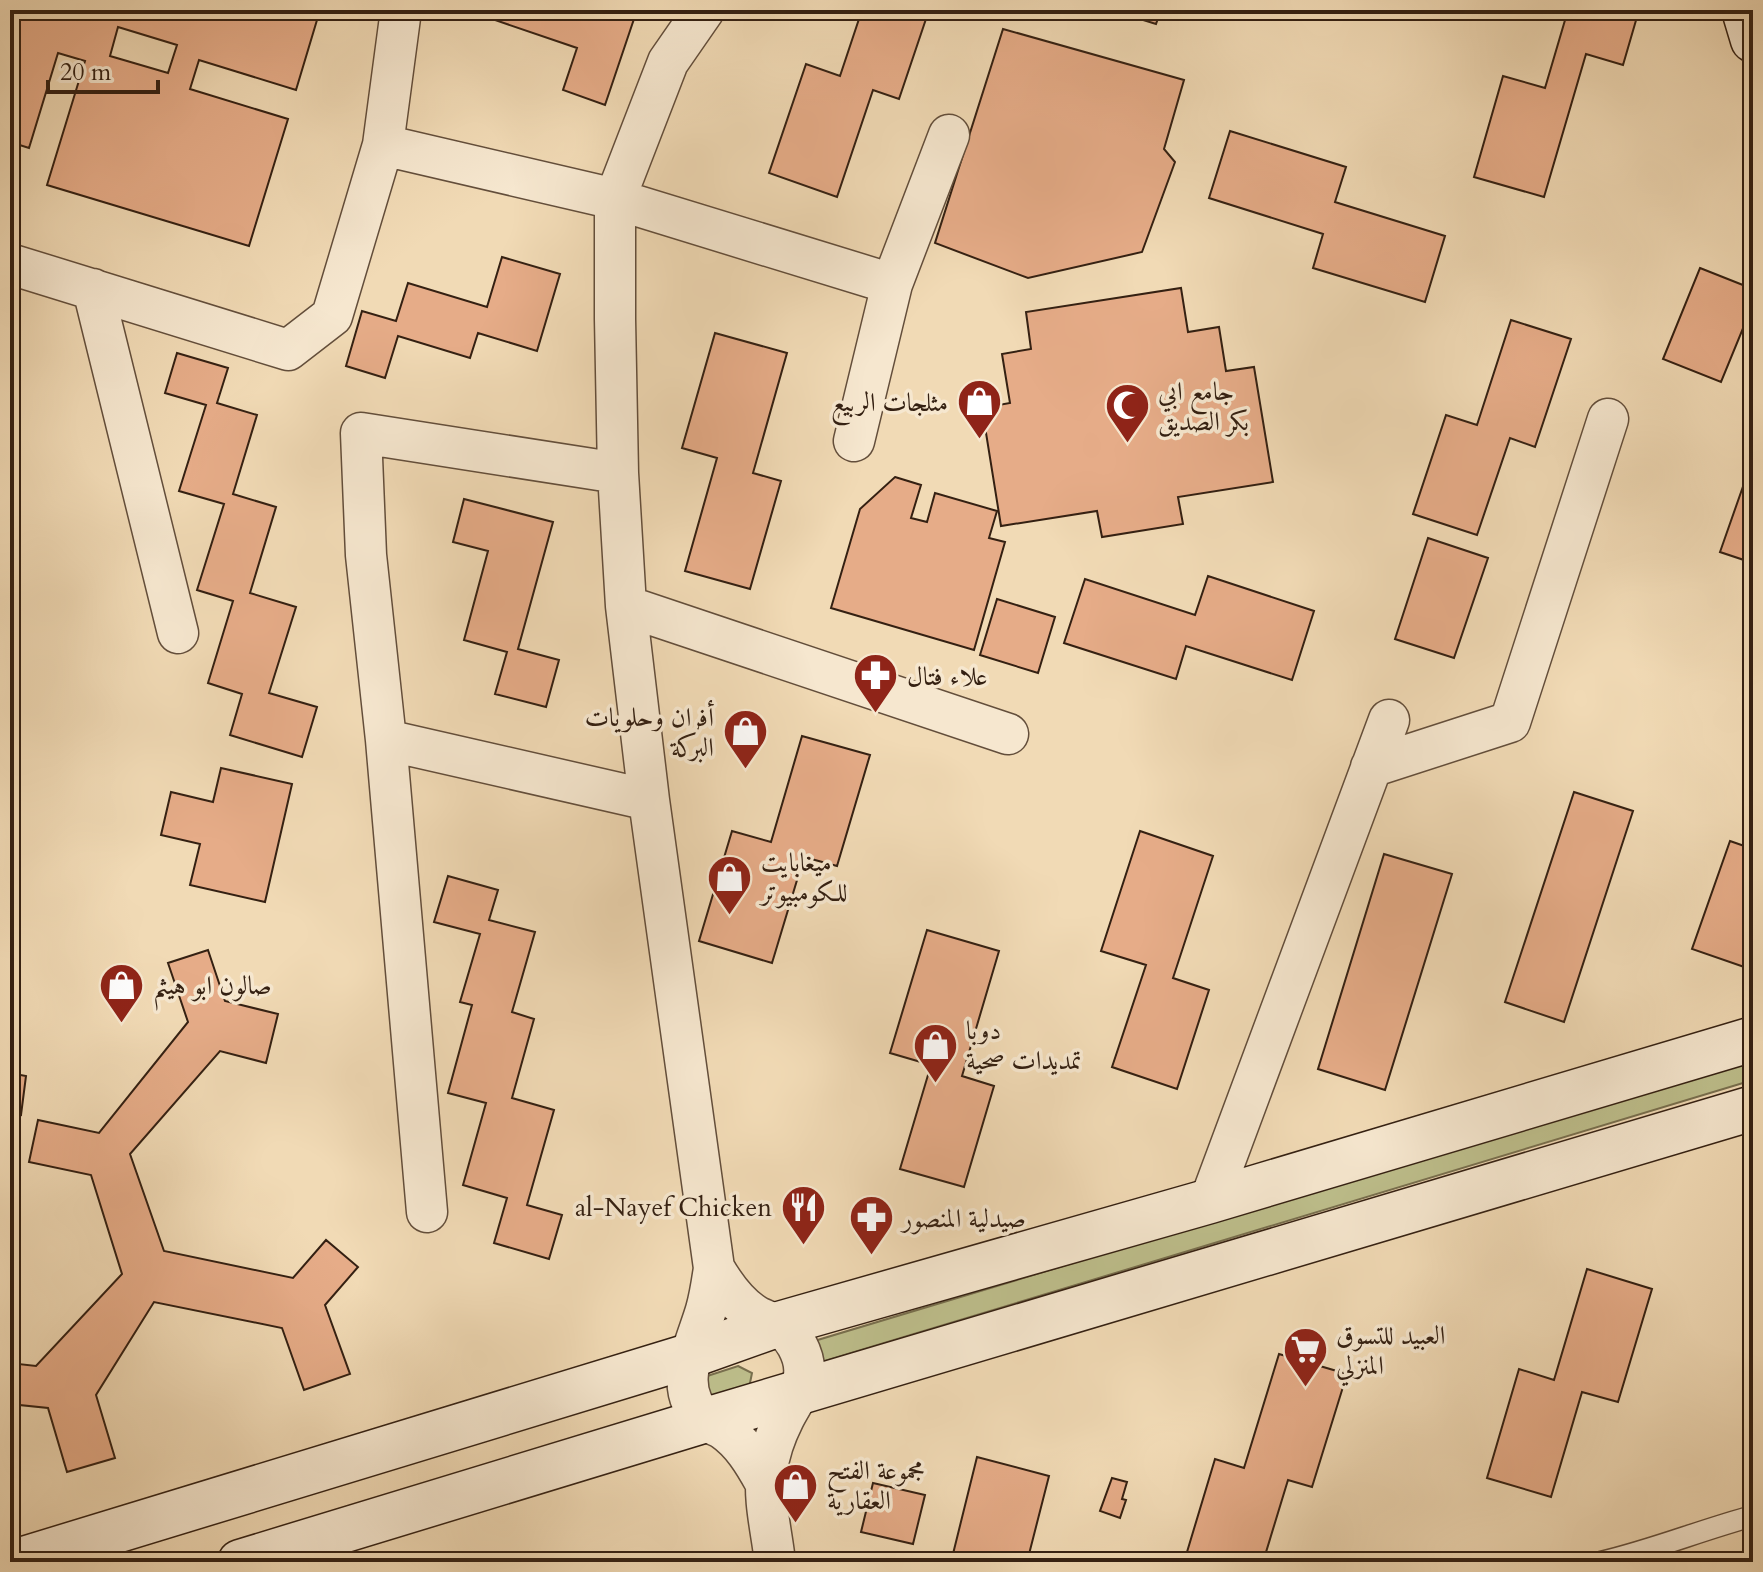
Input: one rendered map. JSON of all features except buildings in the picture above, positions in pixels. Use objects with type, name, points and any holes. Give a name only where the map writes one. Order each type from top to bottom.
[{"type":"main road","points":[[1744,10],[1753,40]]},
{"type":"main road","points":[[14,1562],[689,1356],[779,1324],[1210,1201],[1753,1039]]},
{"type":"main road","points":[[240,1562],[1753,1108]]},
{"type":"street","points":[[10,264],[288,350],[332,316],[383,145],[401,10]]},
{"type":"street","points":[[704,10],[668,62],[615,199],[618,473],[626,606],[649,800],[714,1268],[706,1311],[689,1356],[689,1390],[706,1420],[723,1429],[737,1442],[765,1482]]},
{"type":"street","points":[[854,441],[892,284],[949,135]]},
{"type":"street","points":[[383,145],[615,199],[892,284]]},
{"type":"street","points":[[93,289],[178,633]]},
{"type":"street","points":[[1371,767],[1510,722],[1608,419]]},
{"type":"street","points":[[427,1212],[386,740],[366,555],[361,433],[618,473]]},
{"type":"street","points":[[626,606],[1008,734]]},
{"type":"street","points":[[1210,1201],[1389,720]]},
{"type":"street","points":[[386,740],[649,800]]},
{"type":"street","points":[[714,1268],[740,1304],[758,1317],[779,1324],[790,1334],[798,1348],[804,1377],[801,1392],[784,1418],[772,1447],[765,1482],[775,1562]]},
{"type":"lane","points":[[1601,1562],[1649,1550],[1705,1528],[1753,1516]]},
{"type":"green space","points":[[1753,1058],[1753,1080],[808,1366],[801,1345]]},
{"type":"green space","points":[[738,1366],[752,1373],[749,1388],[702,1400],[695,1380]]},
{"type":"place","name":"مثلجات الربيع","points":[[979,441]]},
{"type":"place","name":"جامع ابي بكر الصديق","points":[[1127,445]]},
{"type":"place","name":"علاء فتال","points":[[876,715]]},
{"type":"place","name":"أفران وحلويات البركة","points":[[745,771]]},
{"type":"place","name":"ميغابايت للكومبيوتر","points":[[730,916]]},
{"type":"place","name":"صالون ابو هيثم","points":[[122,1024]]},
{"type":"place","name":"دوبا تمديدات صحية","points":[[935,1084]]},
{"type":"place","name":"al-Nayef Chicken","points":[[803,1246]]},
{"type":"place","name":"صيدلية المنصور","points":[[871,1257]]},
{"type":"place","name":"العبيد للتسوق المنزلي","points":[[1305,1389]]},
{"type":"place","name":"مجموعة الفتح العقارية","points":[[796,1524]]}]
